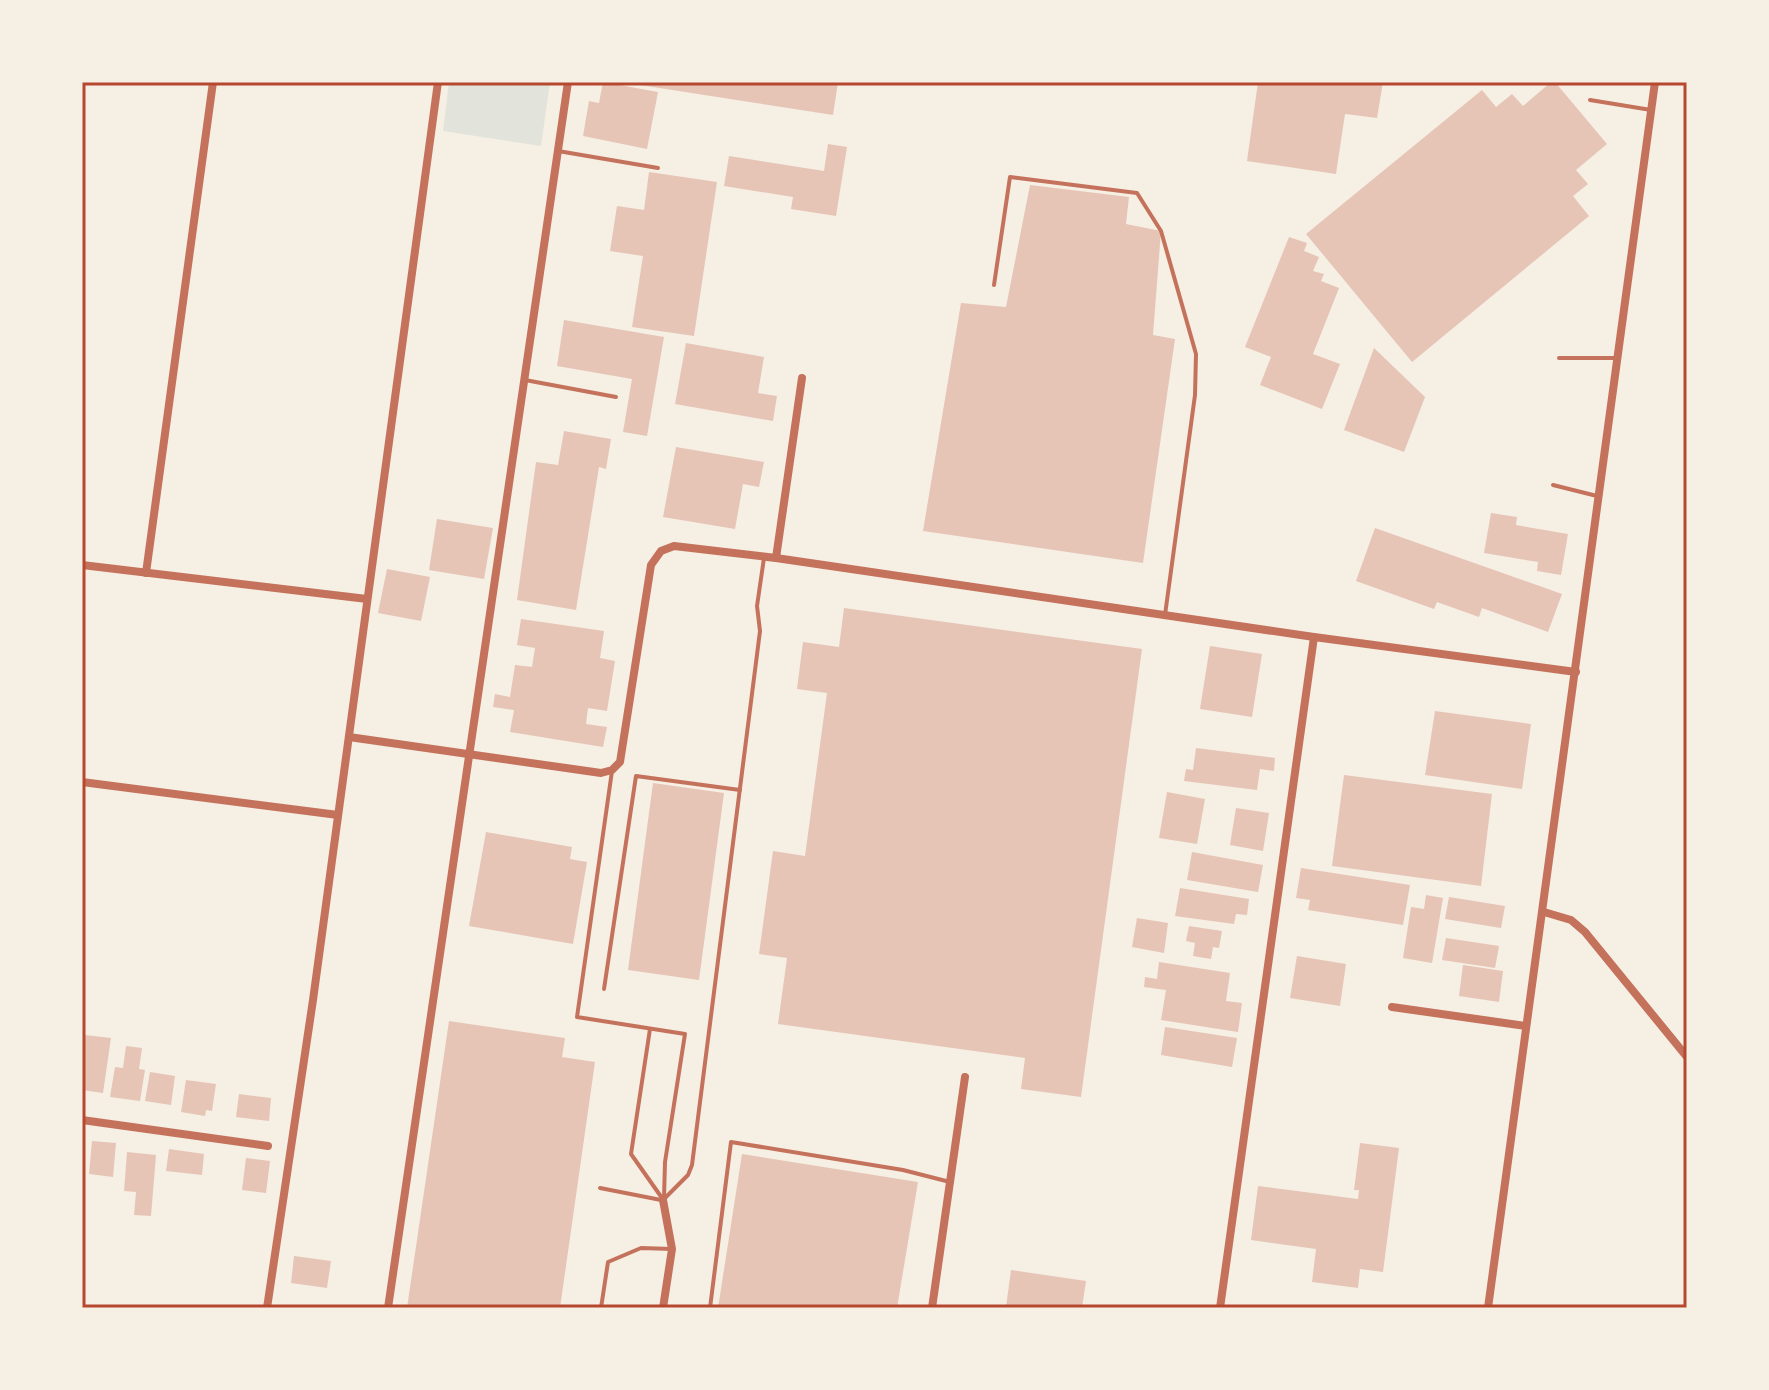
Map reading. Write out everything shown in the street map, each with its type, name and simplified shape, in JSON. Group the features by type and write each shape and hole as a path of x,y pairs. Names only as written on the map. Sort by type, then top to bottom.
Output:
{"street":[{"path":"146,573 213,82"},
{"path":"267,1308 438,82"},
{"path":"388,1308 568,82"},
{"path":"1488,1308 1655,82"},
{"path":"776,558 802,378"},
{"path":"349,737 601,773 612,770 620,762 651,565 661,551 674,546 765,556 1314,637 1576,672"},
{"path":"82,565 367,599"},
{"path":"1220,1308 1314,637"},
{"path":"82,782 338,815"},
{"path":"1544,912 1571,920 1585,932 1687,1057"},
{"path":"1392,1007 1526,1026"},
{"path":"932,1308 965,1077"},
{"path":"82,1120 268,1146"},
{"path":"663,1200 672,1249 663,1308"}],"lane":[{"path":"1590,100 1651,110"},
{"path":"558,151 658,168"},
{"path":"994,285 1010,177 1137,193 1161,231 1196,354 1195,395 1165,615"},
{"path":"1559,358 1618,358"},
{"path":"525,380 616,397"},
{"path":"1553,485 1599,497"},
{"path":"663,1200 688,1175 692,1165 760,631 757,606 765,556"},
{"path":"612,770 577,1017 685,1034 665,1162 663,1200"},
{"path":"604,989 636,776 740,790"},
{"path":"650,1029 631,1154 663,1200"},
{"path":"710,1308 731,1142 903,1170 950,1182"},
{"path":"600,1188 663,1200"},
{"path":"601,1308 608,1262 641,1248 672,1249"}],"shaded area":[{"path":"449,82 550,82 541,146 443,131"}],"building":[{"path":"603,82 658,92 647,149 583,136 589,101 599,103"},
{"path":"640,82 838,82 833,115 640,85"},
{"path":"1258,82 1383,82 1377,118 1345,114 1336,174 1247,161"},
{"path":"1555,82 1607,144 1576,170 1588,184 1573,196 1589,216 1412,362 1306,234 1482,90 1496,107 1512,94 1523,106"},
{"path":"828,144 847,147 836,216 791,209 793,197 724,186 729,156 824,171"},
{"path":"649,172 717,182 694,336 632,327 643,256 610,251 617,206 644,210"},
{"path":"1030,185 1129,197 1126,224 1161,231 1153,335 1175,339 1143,563 923,531 961,303 1006,307"},
{"path":"1289,237 1307,243 1304,251 1319,257 1313,271 1324,274 1321,281 1339,288 1313,354 1340,364 1322,409 1260,385 1271,357 1245,347"},
{"path":"564,320 664,337 647,436 623,432 632,379 557,366"},
{"path":"686,343 764,357 758,393 777,396 773,421 675,404"},
{"path":"1374,348 1425,397 1404,452 1344,430"},
{"path":"564,431 611,439 606,469 599,467 576,610 517,600 536,462 558,465"},
{"path":"676,447 764,462 759,487 743,484 735,529 663,517"},
{"path":"1491,513 1517,517 1516,525 1568,534 1561,575 1537,571 1538,562 1484,553"},
{"path":"437,519 493,528 484,579 429,570"},
{"path":"1375,528 1562,594 1548,632 1482,608 1479,617 1437,602 1434,609 1356,581"},
{"path":"387,569 430,577 421,621 378,613"},
{"path":"844,608 1142,649 1081,1097 1021,1089 1025,1058 778,1024 787,958 759,954 773,851 805,856 827,693 797,689 803,642 839,647"},
{"path":"521,619 604,631 600,658 615,661 607,711 588,708 586,724 607,727 603,747 510,732 514,710 493,707 495,694 510,697 515,665 532,667 535,648 517,645"},
{"path":"1210,646 1262,654 1252,717 1200,709"},
{"path":"1435,711 1531,724 1522,789 1425,775"},
{"path":"1196,748 1275,758 1274,771 1260,769 1257,790 1184,781 1186,769 1193,770"},
{"path":"1344,775 1492,794 1481,886 1332,866"},
{"path":"653,783 724,793 699,980 628,970"},
{"path":"1167,792 1205,799 1197,844 1159,838"},
{"path":"1236,808 1269,813 1263,851 1230,845"},
{"path":"486,832 572,847 570,859 587,862 573,944 469,926"},
{"path":"1192,852 1263,865 1258,892 1187,880"},
{"path":"1301,868 1410,885 1403,925 1308,910 1310,900 1296,898"},
{"path":"1180,888 1249,899 1247,915 1236,914 1234,924 1175,916"},
{"path":"1426,895 1443,898 1432,963 1403,958 1411,907 1424,909"},
{"path":"1449,897 1505,906 1501,928 1445,919"},
{"path":"1137,918 1168,923 1164,953 1132,947"},
{"path":"1189,926 1222,931 1219,948 1213,947 1211,959 1193,956 1195,943 1186,941"},
{"path":"1446,938 1499,946 1495,968 1442,960"},
{"path":"1297,956 1346,964 1340,1006 1290,998"},
{"path":"1159,962 1230,973 1226,1001 1242,1003 1238,1032 1161,1020 1166,990 1144,987 1145,977 1157,979"},
{"path":"1463,965 1503,971 1499,1002 1459,996"},
{"path":"449,1021 565,1038 562,1057 595,1062 560,1308 407,1308"},
{"path":"1165,1027 1237,1038 1232,1067 1161,1055"},
{"path":"85,1035 111,1038 103,1093 82,1090"},
{"path":"126,1046 142,1048 139,1069 145,1070 140,1101 110,1097 115,1067 123,1068"},
{"path":"150,1072 175,1076 171,1105 145,1101"},
{"path":"186,1080 216,1084 212,1111 206,1110 205,1116 181,1112"},
{"path":"239,1094 271,1098 269,1121 236,1117"},
{"path":"92,1141 116,1143 113,1177 89,1174"},
{"path":"1360,1143 1399,1148 1383,1272 1360,1269 1358,1288 1312,1282 1316,1249 1251,1240 1258,1186 1358,1199 1359,1190 1354,1190"},
{"path":"169,1149 204,1154 202,1175 166,1171"},
{"path":"127,1152 156,1155 151,1216 134,1215 136,1192 124,1191"},
{"path":"742,1154 918,1182 897,1308 718,1308"},
{"path":"246,1158 270,1161 266,1193 242,1190"},
{"path":"294,1256 331,1261 327,1288 291,1283"},
{"path":"1011,1270 1086,1281 1082,1308 1006,1307"}]}
